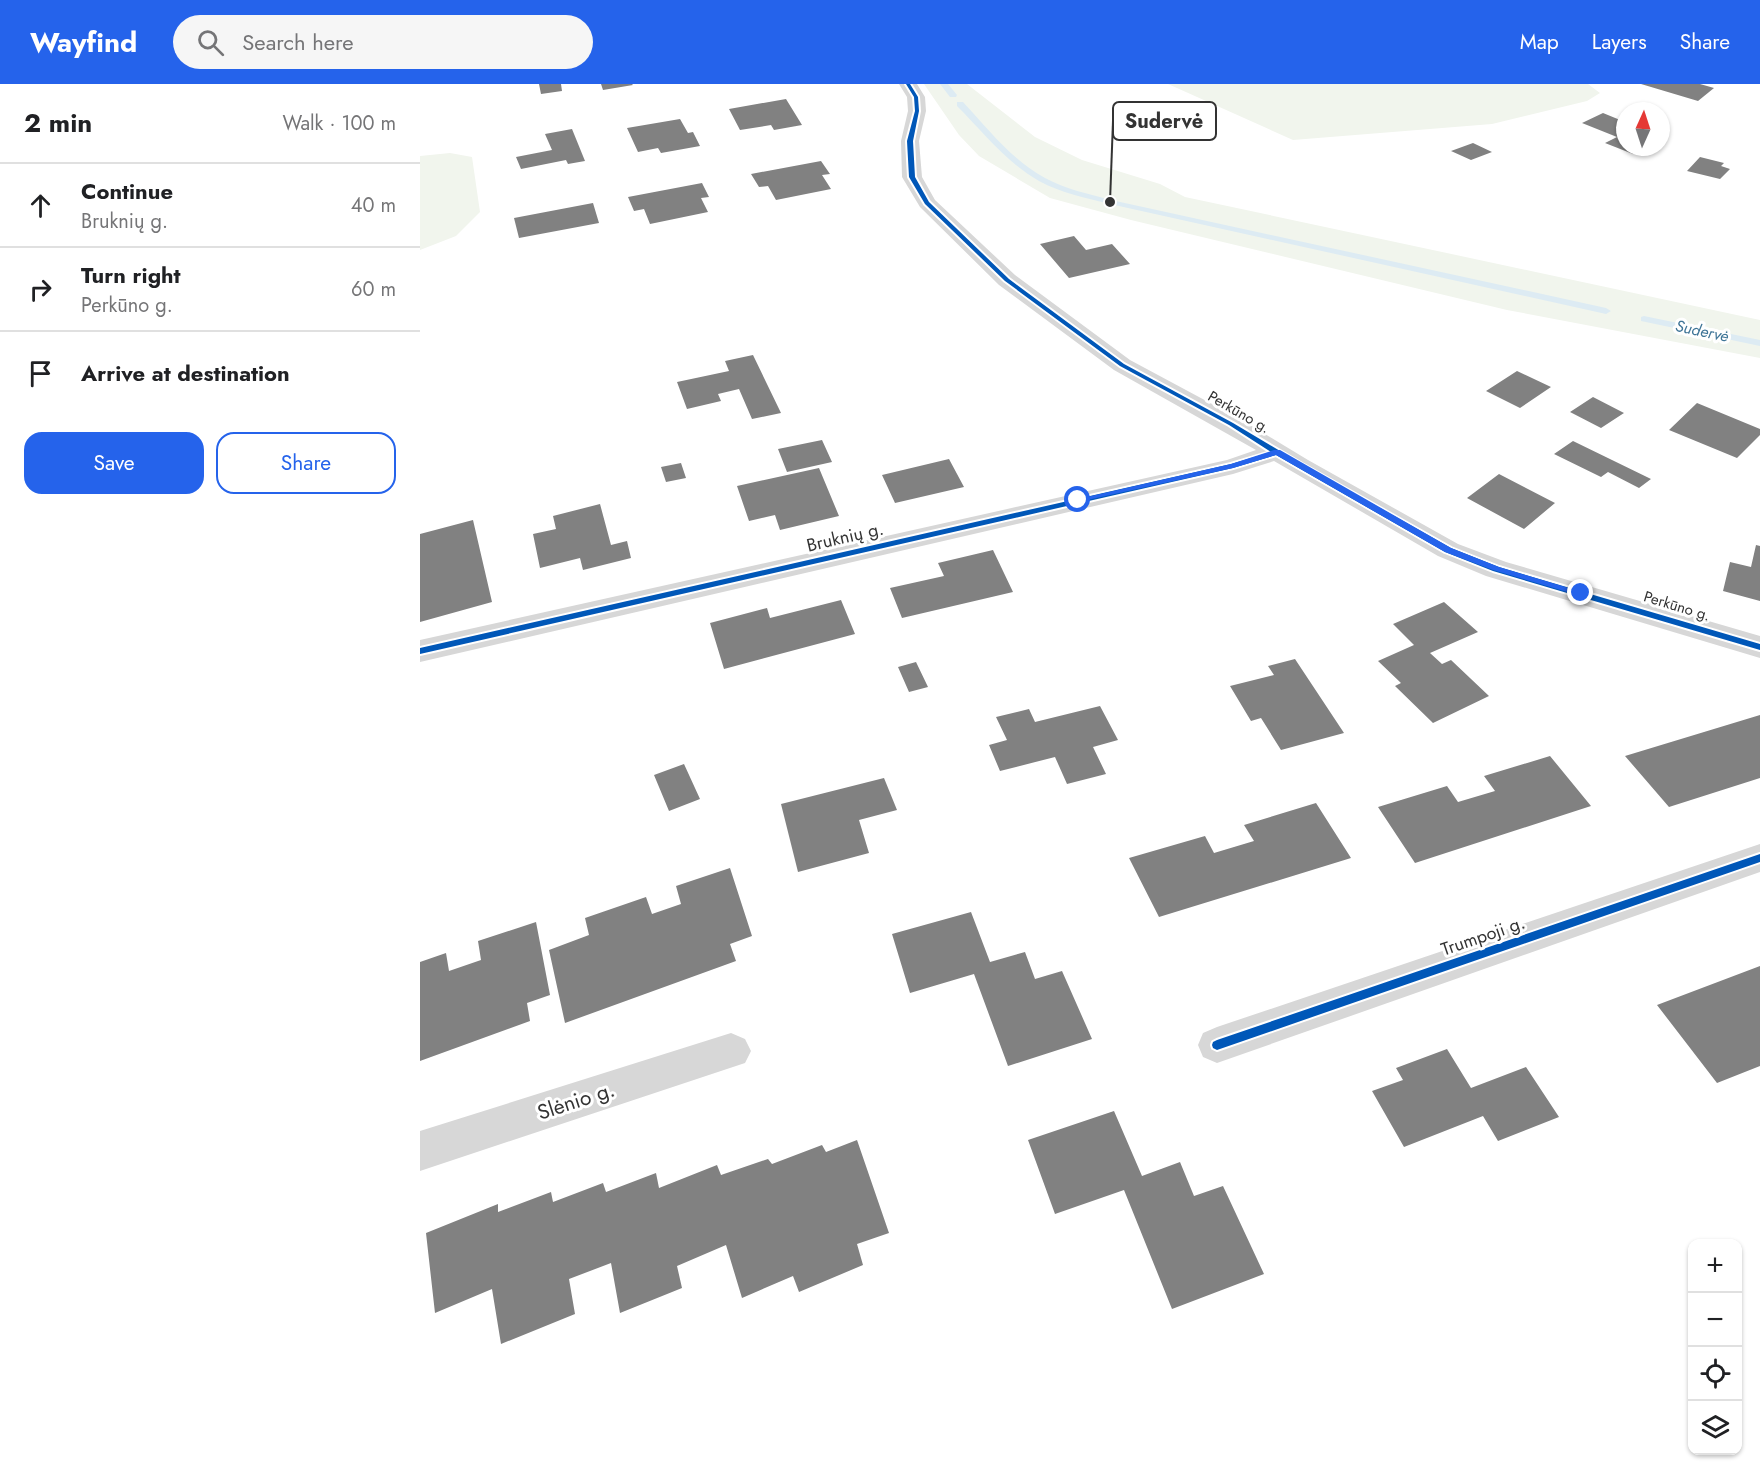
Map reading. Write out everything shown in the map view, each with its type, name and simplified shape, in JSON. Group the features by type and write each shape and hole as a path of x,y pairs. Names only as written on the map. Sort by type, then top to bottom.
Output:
{"street":[{"name":"Perkūno g.","path":"908,84 916,97 917,111 910,141 912,177 927,203 1007,280 1122,365 1230,424 1448,550 1496,568 1760,647"},
{"name":"Bruknių g.","path":"420,651 1233,466 1277,452"},
{"name":"Trumpoji g.","path":"1217,1045 1760,858"},
{"name":"Slėnio g.","path":"420,1151 731,1051"}],"shaded area":[{"path":"924,84 967,84 1035,137 1082,160 1160,184 1185,197 1760,320 1760,358 1507,310 1131,220 1050,198 979,156 959,135"},
{"path":"1168,84 1588,84 1600,93 1587,101 1492,124 1293,140"},
{"path":"450,153 472,157 480,212 456,236 420,250 420,156"}],"building":[{"path":"539,84 561,84 562,91 541,94"},
{"path":"601,84 632,84 633,85 603,90"},
{"path":"1641,84 1700,84 1714,88 1698,101"},
{"path":"786,99 802,125 774,130 771,125 740,130 729,109"},
{"path":"1603,113 1616,118 1616,137 1582,123"},
{"path":"680,119 688,133 693,132 700,146 661,153 658,148 638,152 627,128"},
{"path":"572,129 585,161 568,164 566,160 521,169 516,157 552,150 545,134"},
{"path":"1616,138 1616,147 1605,143"},
{"path":"1473,143 1492,152 1471,160 1451,151"},
{"path":"1700,157 1724,163 1721,166 1730,169 1720,179 1687,171"},
{"path":"821,161 830,174 822,175 831,189 776,200 768,186 759,187 751,174"},
{"path":"702,183 709,197 701,198 708,212 650,224 644,209 634,211 628,197"},
{"path":"593,203 599,223 519,238 514,218"},
{"path":"1074,236 1086,250 1112,244 1130,264 1069,278 1040,244"},
{"path":"753,355 781,413 752,419 739,389 718,394 721,401 687,409 677,382 729,371 725,361"},
{"path":"1517,371 1551,387 1520,408 1486,391"},
{"path":"1593,397 1624,413 1601,428 1570,412"},
{"path":"1697,403 1760,429 1760,435 1737,458 1669,430"},
{"path":"822,440 832,462 787,472 778,449"},
{"path":"1573,441 1651,479 1639,488 1608,472 1601,477 1554,454"},
{"path":"949,459 964,487 895,503 882,475"},
{"path":"681,463 686,478 666,482 661,467"},
{"path":"819,468 839,516 780,530 775,515 749,521 737,486"},
{"path":"1499,474 1555,503 1524,529 1467,498"},
{"path":"600,504 611,545 627,541 631,558 583,570 580,558 540,568 533,534 556,529 553,516"},
{"path":"473,520 492,602 420,622 420,534"},
{"path":"1756,545 1760,546 1760,601 1723,591 1730,562 1751,567"},
{"path":"993,550 1013,592 902,618 890,588 944,576 938,563"},
{"path":"841,600 855,634 724,669 710,623 767,608 770,618"},
{"path":"1444,602 1478,632 1430,653 1442,664 1451,660 1489,696 1433,723 1395,686 1401,683 1378,661 1414,645 1393,624"},
{"path":"1295,659 1344,733 1281,750 1261,718 1251,721 1230,686 1274,675 1268,666"},
{"path":"916,662 928,687 909,692 898,667"},
{"path":"1100,706 1118,740 1093,747 1106,774 1067,784 1055,757 1000,771 989,745 1007,740 996,717 1029,709 1035,722"},
{"path":"1760,715 1760,778 1669,807 1625,756"},
{"path":"1550,756 1591,806 1415,863 1378,807 1447,786 1458,802 1495,791 1484,776"},
{"path":"684,764 700,799 669,811 654,775"},
{"path":"884,778 897,810 859,820 869,853 798,872 781,804"},
{"path":"1316,803 1351,858 1159,917 1129,858 1205,836 1214,853 1254,841 1244,825"},
{"path":"730,868 752,936 730,944 736,961 565,1023 549,950 589,935 585,918 646,897 652,914 681,904 676,886"},
{"path":"971,912 990,962 1025,952 1035,979 1062,971 1092,1039 1008,1066 974,974 910,993 892,934"},
{"path":"536,922 550,995 527,1003 530,1021 420,1061 420,962 446,953 449,971 481,960 478,941"},
{"path":"1760,966 1760,1066 1717,1083 1657,1005"},
{"path":"1447,1049 1471,1088 1526,1067 1559,1117 1498,1141 1483,1116 1404,1147 1372,1091 1403,1080 1396,1068"},
{"path":"1114,1111 1142,1176 1180,1162 1194,1196 1223,1186 1264,1274 1172,1309 1124,1190 1055,1214 1028,1140"},
{"path":"857,1140 889,1233 857,1244 863,1265 799,1292 793,1276 742,1298 726,1245 677,1266 682,1288 620,1313 611,1263 569,1279 575,1314 501,1344 492,1289 435,1313 426,1233 498,1204 498,1212 551,1192 553,1202 603,1183 606,1192 656,1173 659,1188 717,1165 721,1175 768,1159 772,1164 822,1145 826,1152"}],"waterway":[{"name":"Sudervė","path":"944,84 953,95"},
{"name":"Sudervė","path":"960,104 1020,164 1031,173 1059,187 1110,202 1606,311"},
{"name":"Sudervė","path":"1644,319 1760,343"}],"cycle path":[{"path":"908,84 916,97 917,111 910,141 912,177 927,203 1007,280 1122,365 1231,424 1299,466 1448,550 1496,569 1760,647"},
{"path":"420,651 1233,466 1277,452"},
{"path":"1217,1045 1760,858"}],"place":[{"name":"Sudervė","path":"1110,202"}],"route":[{"path":"1078,500 1233,466 1277,452 1448,550 1496,568 1581,593"}]}
